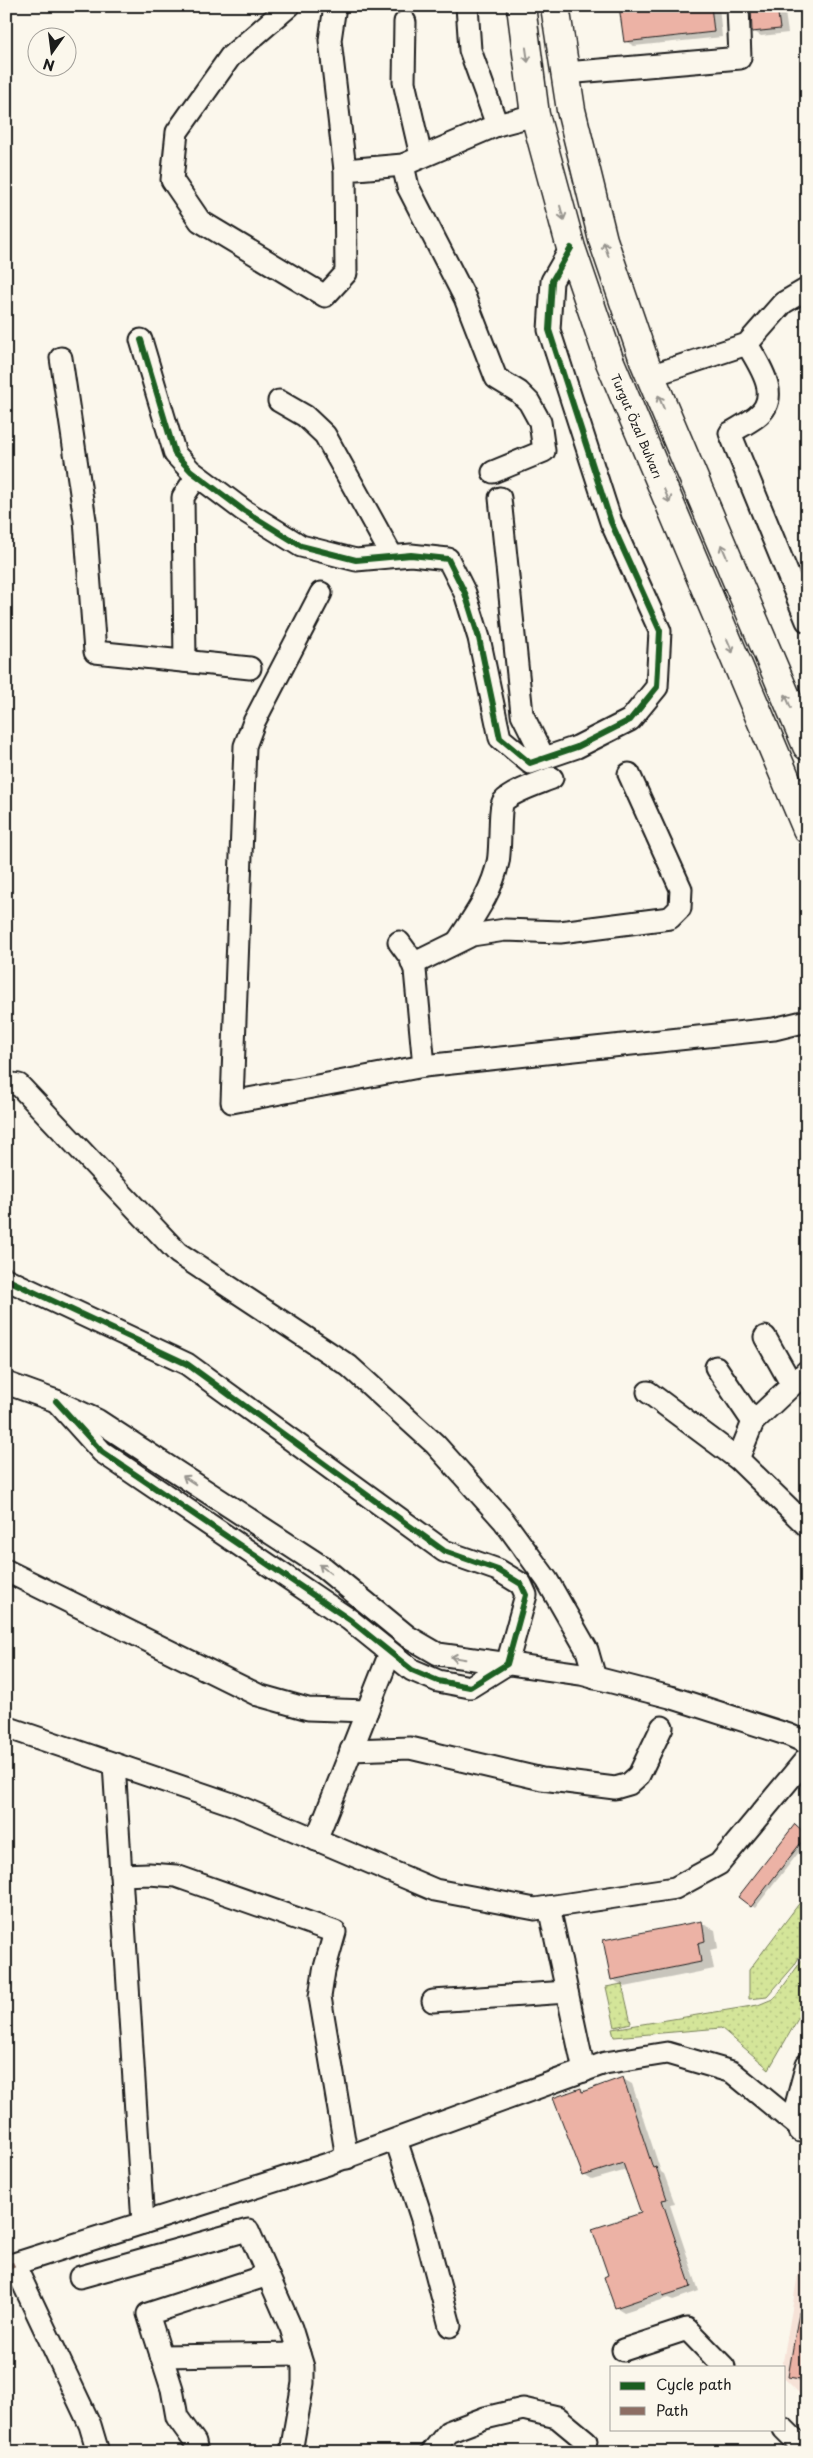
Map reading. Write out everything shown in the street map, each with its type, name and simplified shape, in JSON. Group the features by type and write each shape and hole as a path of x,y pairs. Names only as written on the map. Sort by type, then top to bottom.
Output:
{"highway":[{"name":"Turgut Özal Bulvarı","path":"521,6 535,115 571,248 610,362 807,829"},
{"path":"555,6 571,110 603,240 650,376 807,746"}],"street":[{"path":"289,6 230,57 178,132 172,180 200,221 325,296 346,273 344,170 330,40 334,6"},
{"path":"467,6 470,50 496,125"},
{"path":"566,74 740,58 738,6"},
{"path":"405,22 404,82 412,161 408,187 465,298 496,378 519,392 535,412 543,436 544,450 493,472"},
{"path":"344,170 412,161 496,125 535,115"},
{"path":"142,340 175,454 197,476 243,510 301,546 356,560 411,555 448,559 465,593 479,638 500,738 530,763 577,748 630,720 657,687 660,631 611,522 549,330 552,281 571,248"},
{"path":"650,376 748,344 782,303 807,288"},
{"path":"748,344 767,382 768,397 758,416 730,433 807,621"},
{"path":"61,358 85,520 96,652 250,668"},
{"path":"279,401 305,416 325,435 392,556"},
{"path":"185,662 183,497 197,476"},
{"path":"500,498 522,714 544,758"},
{"path":"321,593 254,722 245,746 232,1102 424,1066 774,1030 807,1021"},
{"path":"413,964 442,952 458,941 472,935 505,930 560,932 670,918 680,908 681,889 630,774"},
{"path":"458,941 483,902 494,876 501,845 500,811 502,803 510,797 552,778"},
{"path":"398,942 413,964 424,1066"},
{"path":"6,1083 19,1085 25,1090 178,1253 349,1366 435,1444 504,1520 547,1580 587,1650 595,1678"},
{"path":"6,1279 187,1364 444,1551 498,1570 521,1584 526,1595 507,1664 470,1687 438,1681 412,1670 350,1620 102,1452 56,1401"},
{"path":"738,1459 753,1422 799,1378 765,1337"},
{"path":"716,1366 753,1422"},
{"path":"6,1383 56,1401 97,1420 324,1568 406,1636 438,1654 581,1674 670,1697 789,1735 807,1743"},
{"path":"648,1392 738,1459 807,1526"},
{"path":"7,1571 258,1695 308,1709 366,1711"},
{"path":"316,1840 390,1652"},
{"path":"6,1727 235,1805 436,1890 535,1909 675,1888 718,1864 807,1758"},
{"path":"351,1750 410,1748 542,1780 615,1788 629,1784 640,1775 662,1727"},
{"path":"114,1764 143,2223"},
{"path":"121,1875 149,1874 176,1876 335,1932 324,1971 320,1997 347,2158"},
{"path":"549,1907 584,2071"},
{"path":"433,2001 567,1992"},
{"path":"98,2452 90,2425 14,2264 347,2158 605,2063 667,2052 732,2072 803,2133"},
{"path":"803,2133 795,2109 807,2064"},
{"path":"396,2140 422,2219 450,2326"},
{"path":"80,2277 248,2230 291,2328 303,2367 303,2383 291,2452"},
{"path":"197,2452 195,2442 177,2417 172,2389 148,2314 268,2275"},
{"path":"623,2350 687,2329 723,2366"},
{"path":"161,2356 298,2354"},
{"path":"432,2452 448,2432 485,2418 523,2409 557,2417 586,2440"},
{"path":"785,2430 807,2452"}],"shaded area":[{"path":"807,2222 807,2401 786,2380 786,2366 782,2366"}],"green space":[{"path":"807,1893 807,1944 794,1966 767,1997 749,1999 749,1970"},
{"path":"807,1953 807,2003 769,2069 721,2028 614,2037 612,2029 758,2005 775,1998"},
{"path":"622,1984 631,2023 615,2027 606,1987"}],"building":[{"path":"619,6 711,6 714,32 624,42"},
{"path":"751,6 777,6 780,29 752,32"},
{"path":"795,1824 807,1835 751,1907 738,1897"},
{"path":"702,1921 705,1941 698,1943 701,1962 611,1980 603,1940"},
{"path":"623,2077 653,2168 656,2167 667,2199 662,2200 691,2287 663,2296 662,2292 615,2308 604,2277 608,2275 592,2229 641,2213 623,2163 583,2176 553,2098 581,2088 582,2092"},
{"path":"799,2312 807,2312 807,2380 788,2377"}],"marked path":[{"path":"6,2268 14,2264"}],"cycle path":[{"path":"141,340 175,454 191,471 243,510 301,546 356,560 411,555 448,559 465,593 479,638 500,738 530,763 577,747 630,720 657,687 660,631 611,522 549,330 552,281 571,248"},
{"path":"6,1279 187,1364 444,1551 498,1570 521,1584 526,1595 507,1664 470,1687 438,1681 412,1670 350,1620 102,1452 56,1401"}]}
